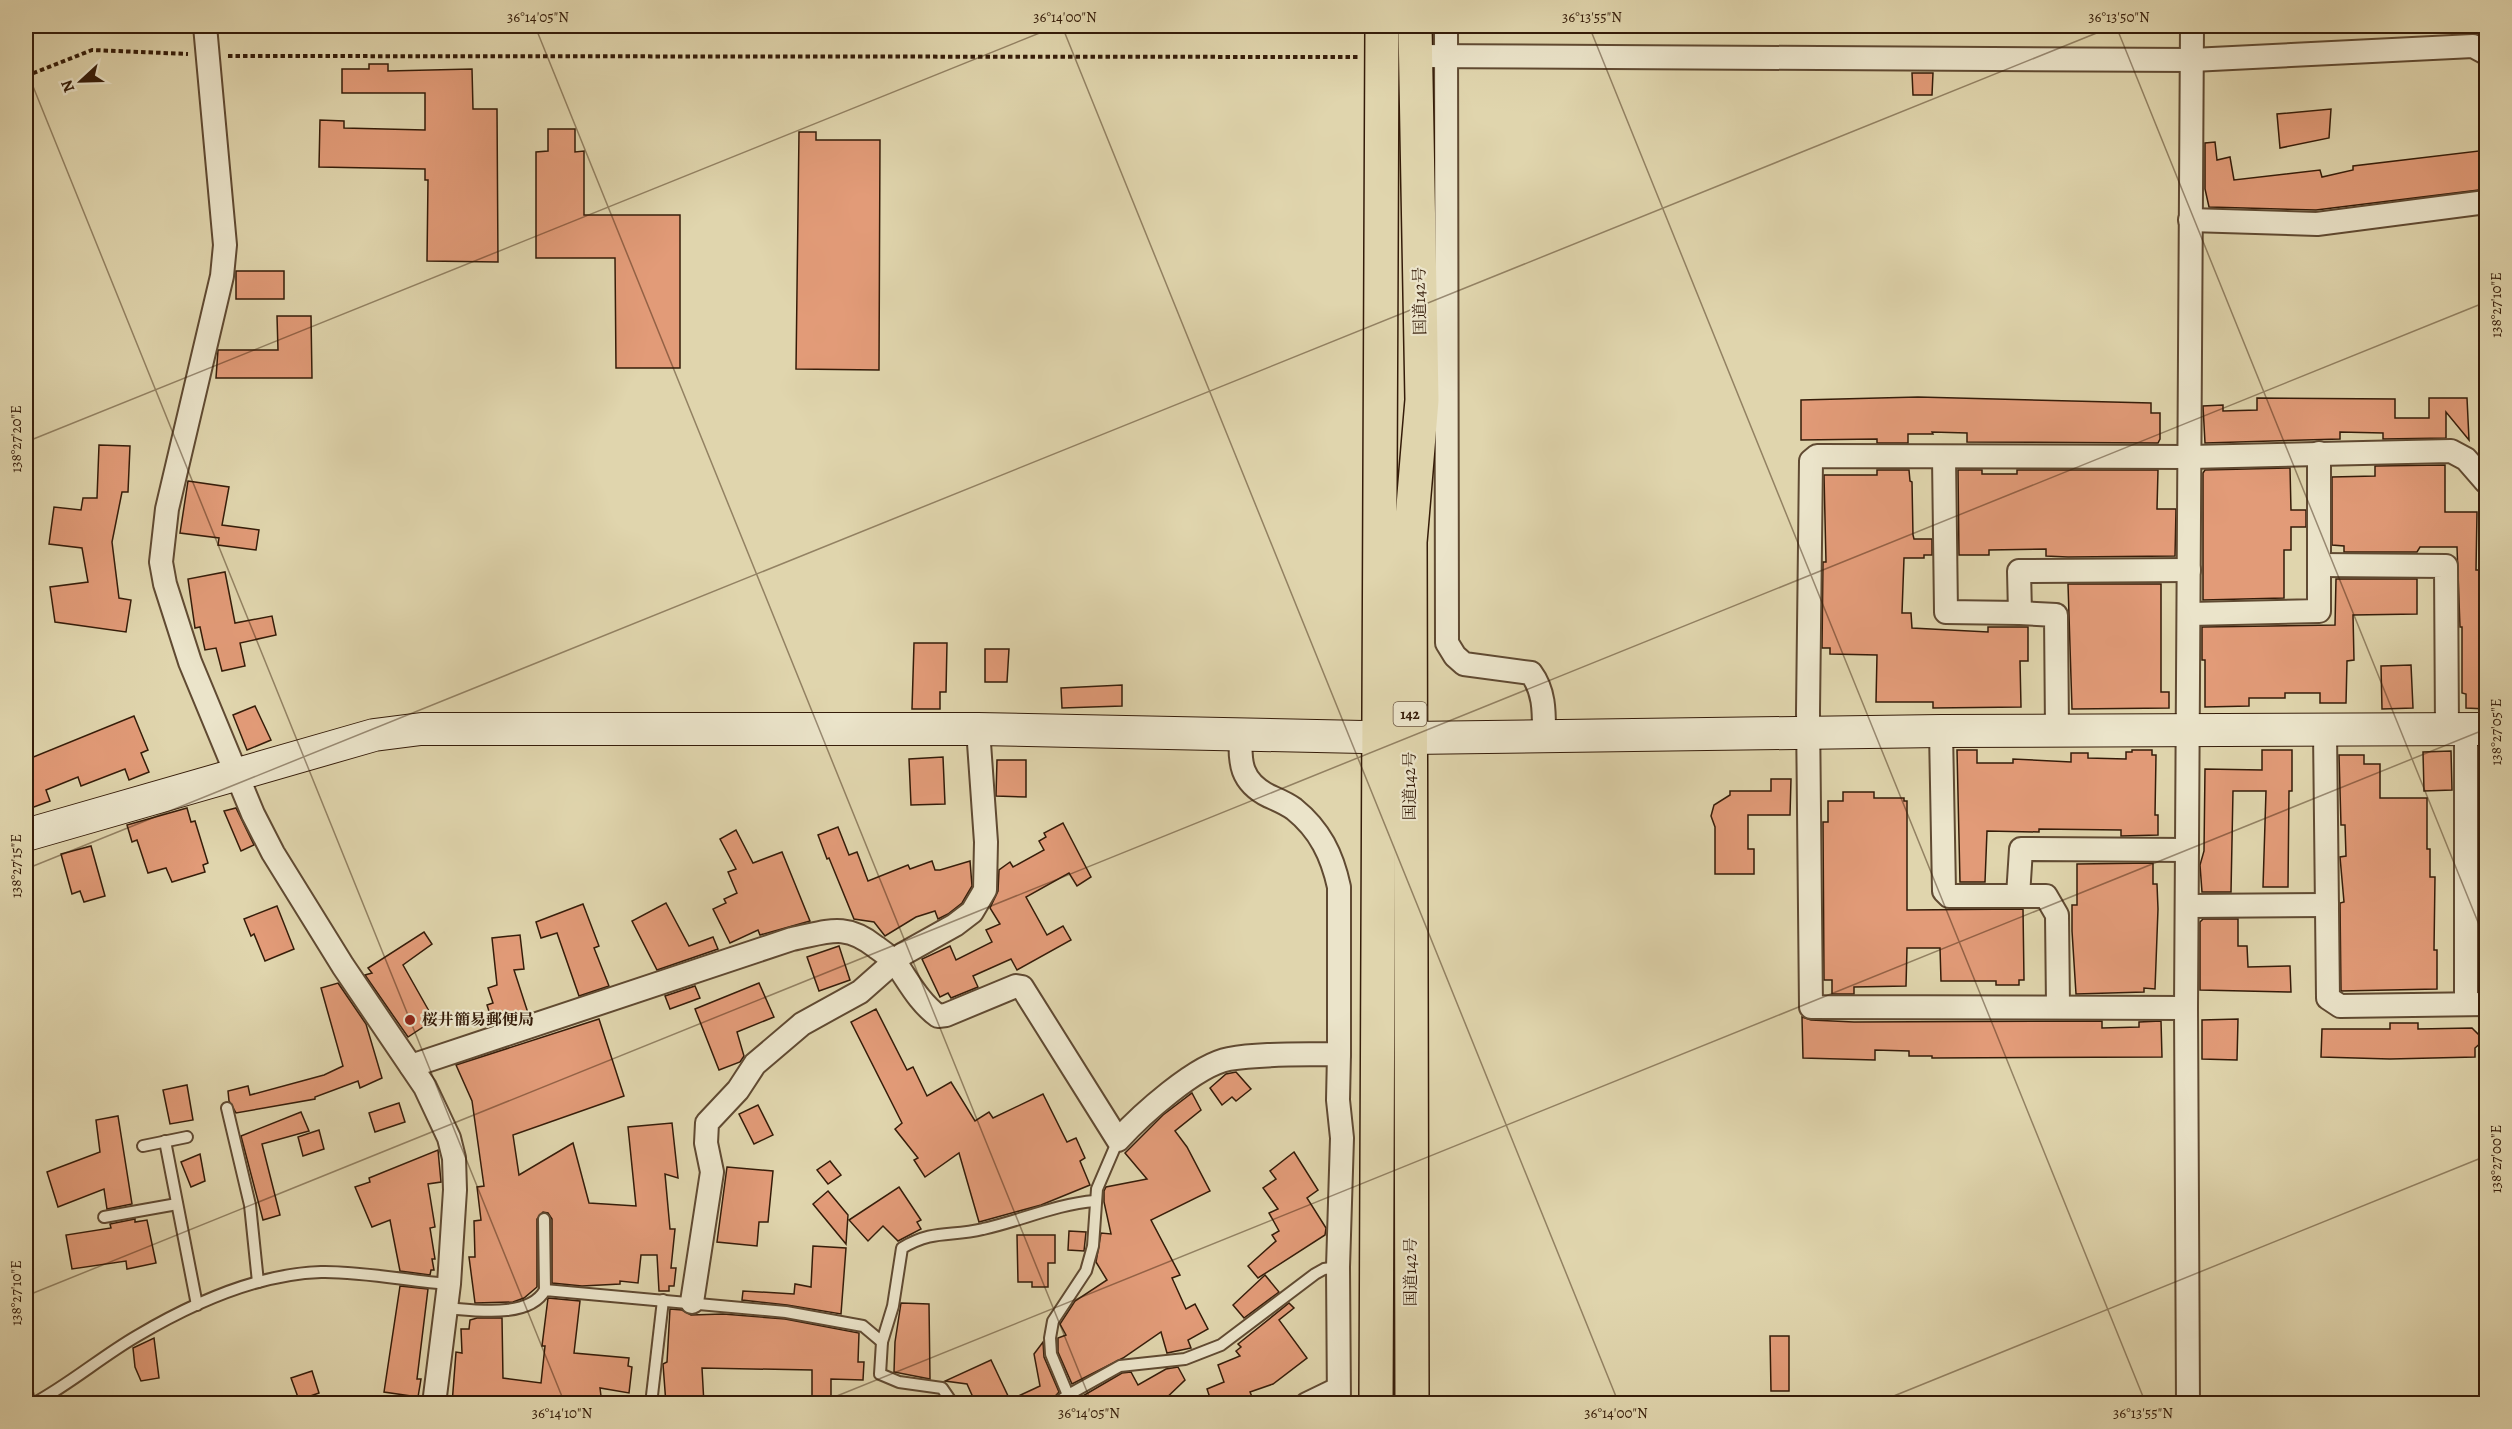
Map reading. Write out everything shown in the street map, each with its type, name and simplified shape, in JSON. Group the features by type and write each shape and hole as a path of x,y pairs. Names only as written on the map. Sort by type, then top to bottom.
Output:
{"highway":[{"name":"国道142号","path":"1382,41 1394,738 1412,1404"},
{"name":"国道142号","path":"1377,1404 1394,738 1422,400 1426,46"}],"street":[{"path":"205,26 225,245 222,276 167,509 161,562 165,584 190,662 237,775 273,853 343,966 411,1066 440,1115 454,1158 455,1190 449,1284 434,1404"},
{"path":"1446,26 1426,46 1447,643 1455,656 1464,663 1531,673 1539,684 1543,700 1544,736"},
{"path":"2188,1403 2186,1008 2192,26"},
{"path":"1426,46 2192,60 2473,46 2487,53"},
{"path":"2190,220 2317,224 2487,202"},
{"path":"2186,1008 1811,1007 1809,733 1811,461 1817,456 2190,457 2451,450 2466,459 2487,482"},
{"path":"2190,614 2319,610 2319,453"},
{"path":"1944,457 1946,612 2056,615 2057,730"},
{"path":"2320,565 2446,566 2467,730 2476,1004 2340,1006 2328,998 2325,731"},
{"path":"2020,613 2019,571 2190,570"},
{"path":"26,835 374,735 421,729 978,729 1394,738 2057,730 2188,732 2467,730"},
{"path":"692,1302 712,1172 706,1143 706,1123 738,1090 755,1064 772,1048 802,1024 860,992 903,954 955,925 972,912 985,890 986,842 978,729"},
{"path":"1941,731 1944,891 1949,896 2046,896 2057,915 2058,1006"},
{"path":"1240,734 1241,766 1248,780 1268,795 1293,808 1319,834 1336,871 1339,887 1338,1100 1342,1138 1338,1267 1339,1396 1307,1404"},
{"path":"2018,896 2020,849 2187,850"},
{"path":"2188,906 2327,905"},
{"path":"411,1066 792,939 835,931 853,931 895,962 928,1009 938,1016 946,1015 1016,986 1022,987 1118,1140 1192,1076 1211,1065 1229,1059 1339,1053"}],"lane":[{"path":"227,1108 250,1205 258,1282"},
{"path":"143,1146 187,1137"},
{"path":"1068,1395 1051,1354 1050,1338 1053,1320 1086,1271 1093,1246 1095,1201 1118,1140"},
{"path":"165,1142 197,1305"},
{"path":"954,1404 942,1388 899,1382 880,1374 882,1342 893,1306 902,1248 940,1233 980,1230 1072,1202 1095,1201"},
{"path":"104,1217 177,1204"},
{"path":"446,1308 515,1309 534,1303 545,1290 544,1219"},
{"path":"1055,1404 1120,1366 1185,1359 1221,1345 1315,1274 1338,1267"},
{"path":"33,1404 67,1385 135,1337 197,1305 258,1282 321,1272 449,1284"},
{"path":"545,1290 786,1312 863,1326 882,1342"},
{"path":"651,1404 663,1300"}],"path":[{"path":"26,76 92,50 174,52 209,56 1382,41"},
{"path":"2188,1403 2487,1402"}],"building":[{"path":"369,64 388,64 388,71 472,69 473,109 497,109 498,262 427,261 428,180 425,180 425,169 319,167 320,120 344,121 344,128 425,130 425,93 342,93 342,69 369,69"},
{"path":"1912,73 1933,73 1932,95 1913,95"},
{"path":"2331,109 2329,138 2280,148 2277,114"},
{"path":"548,129 575,129 575,152 584,151 584,215 680,215 680,368 616,368 615,258 536,258 536,152 548,151"},
{"path":"799,132 816,132 816,140 880,140 879,370 796,369"},
{"path":"2215,142 2217,160 2230,157 2234,180 2320,170 2322,177 2353,170 2353,166 2487,150 2487,189 2316,210 2209,207 2205,189 2205,143"},
{"path":"236,271 284,271 284,299 236,299"},
{"path":"277,316 311,316 312,378 216,378 218,350 278,350"},
{"path":"1918,397 2151,403 2151,413 2160,413 2160,439 2158,443 1967,442 1967,433 1932,432 1933,434 1908,434 1908,443 1877,443 1877,439 1801,440 1801,400"},
{"path":"2257,398 2395,399 2395,418 2429,418 2429,398 2467,398 2469,440 2446,412 2446,438 2383,439 2383,433 2340,432 2340,439 2205,443 2203,406 2223,405 2223,411 2257,410"},
{"path":"99,445 130,446 128,492 122,492 112,542 119,598 131,600 126,632 55,622 50,587 88,582 82,548 49,544 54,507 81,510 83,498 97,498"},
{"path":"2445,465 2445,512 2477,512 2476,570 2487,570 2487,709 2466,708 2466,694 2462,693 2462,627 2460,627 2457,547 2420,547 2417,552 2344,552 2344,546 2332,545 2332,477 2375,476 2375,466"},
{"path":"2290,468 2291,510 2306,510 2306,527 2291,527 2291,550 2284,550 2284,598 2203,600 2203,473 2205,470"},
{"path":"1877,470 1909,470 1912,482 1914,539 1932,539 1932,555 1924,555 1924,558 1904,558 1902,613 1911,613 1912,628 1988,632 1988,627 2028,627 2028,661 2020,661 2021,707 1933,708 1933,702 1876,702 1877,655 1830,654 1830,648 1822,648 1823,562 1826,562 1824,475 1877,475"},
{"path":"1958,470 1982,470 1982,474 2017,474 2017,470 2158,470 2157,509 2176,509 2175,556 2046,556 2046,549 1989,550 1989,555 1959,555"},
{"path":"188,481 229,487 222,525 259,530 256,550 218,545 219,538 180,533"},
{"path":"225,572 235,623 272,616 276,635 240,643 245,666 222,671 216,648 205,650 200,627 195,628 188,579"},
{"path":"2336,579 2417,579 2417,614 2353,615 2354,660 2347,661 2346,703 2320,703 2320,693 2285,693 2285,698 2249,698 2249,706 2205,707 2202,627 2335,625"},
{"path":"2068,584 2161,584 2161,692 2169,692 2169,708 2072,709"},
{"path":"914,643 947,643 946,692 940,692 940,709 912,709"},
{"path":"985,649 1009,649 1007,682 985,682"},
{"path":"2411,665 2413,708 2382,709 2381,666"},
{"path":"1122,685 1122,706 1062,708 1061,688"},
{"path":"255,706 271,740 247,750 233,715"},
{"path":"134,716 148,750 141,753 149,772 129,780 125,769 81,786 78,777 46,790 50,801 26,810 26,760"},
{"path":"1957,750 1977,750 1977,763 2013,763 2013,759 2071,762 2071,753 2088,753 2088,758 2126,759 2126,752 2152,750 2152,755 2156,755 2155,815 2158,815 2158,835 2121,836 2121,830 1987,831 1985,882 1960,882"},
{"path":"2262,750 2292,750 2292,791 2289,791 2288,887 2263,887 2266,791 2233,791 2231,892 2202,892 2200,865 2204,851 2205,769 2262,770"},
{"path":"2451,751 2452,790 2424,791 2423,752"},
{"path":"2339,755 2364,755 2364,764 2380,764 2380,798 2427,798 2427,849 2430,849 2430,877 2435,877 2434,950 2437,950 2437,989 2341,991 2340,903 2344,902 2340,857 2346,856 2345,825 2341,825"},
{"path":"943,757 945,804 911,805 909,759"},
{"path":"997,760 1026,760 1026,797 996,796"},
{"path":"1771,779 1791,779 1790,815 1748,815 1748,849 1754,849 1754,874 1715,874 1715,827 1711,816 1714,805 1730,795 1730,791 1771,791"},
{"path":"1843,792 1874,792 1874,798 1904,798 1904,801 1907,801 1907,910 2023,909 2024,980 2019,980 2019,985 1996,985 1996,981 1941,981 1940,948 1907,948 1906,986 1854,987 1854,994 1832,994 1832,980 1824,980 1823,822 1828,822 1828,801 1843,801"},
{"path":"187,808 191,822 195,821 208,863 203,865 205,872 172,882 166,868 148,873 137,840 132,842 127,825"},
{"path":"236,808 254,845 241,851 224,811"},
{"path":"1063,823 1091,877 1077,886 1069,873 1026,897 1047,935 1063,926 1071,940 1017,970 1011,959 973,976 978,987 951,998 948,993 940,997 922,959 950,946 956,960 992,942 986,930 1000,924 990,908 998,891 999,870 1010,862 1013,867 1044,850 1039,841 1046,837 1044,833"},
{"path":"838,827 849,855 857,852 868,881 908,865 910,869 932,861 935,870 940,870 970,861 972,886 962,903 948,914 938,919 935,911 916,917 885,936 874,922 854,919 829,858 827,859 818,835"},
{"path":"736,830 753,863 782,852 810,921 760,935 758,930 730,943 713,909 726,903 724,899 737,893 728,872 736,869 720,839"},
{"path":"91,846 105,896 84,902 80,891 72,894 61,854"},
{"path":"2153,863 2153,884 2157,884 2158,909 2155,989 2144,988 2144,992 2076,994 2072,905 2077,905 2077,864"},
{"path":"666,903 689,946 713,937 718,949 657,970 632,921"},
{"path":"583,904 599,946 594,948 609,986 579,996 557,933 541,938 536,922"},
{"path":"277,906 294,949 265,961 254,934 251,936 244,919"},
{"path":"2203,919 2238,919 2238,946 2247,946 2248,967 2290,966 2291,992 2200,990 2200,922"},
{"path":"424,932 432,944 403,965 429,1011 426,1025 408,1037 365,975 372,973 368,968"},
{"path":"520,935 524,969 514,970 528,1013 493,1024 487,1005 493,1003 488,988 497,985 492,938"},
{"path":"839,946 850,980 819,991 807,957"},
{"path":"338,983 366,1024 382,1078 360,1088 358,1081 315,1097 315,1099 236,1113 229,1101 228,1091 248,1086 250,1095 324,1075 343,1066 321,988"},
{"path":"759,983 774,1017 737,1032 744,1056 740,1062 719,1070 695,1009"},
{"path":"695,986 700,998 670,1009 665,996"},
{"path":"876,1009 907,1070 913,1067 927,1096 951,1082 975,1121 989,1112 993,1118 1043,1094 1067,1142 1076,1138 1085,1158 1080,1161 1090,1185 1041,1205 979,1222 959,1153 925,1177 914,1160 918,1158 895,1129 902,1123 851,1022"},
{"path":"1802,1017 1811,1020 1854,1022 2102,1021 2102,1028 2139,1027 2139,1022 2161,1021 2162,1057 1932,1058 1932,1056 1909,1056 1909,1051 1875,1050 1875,1060 1803,1058"},
{"path":"599,1019 624,1096 513,1135 519,1175 573,1143 589,1203 636,1206 628,1127 672,1123 678,1178 665,1174 670,1229 675,1229 671,1268 676,1268 674,1286 669,1286 669,1291 659,1291 657,1255 641,1255 638,1283 620,1281 620,1284 582,1286 552,1283 552,1219 548,1213 543,1212 537,1219 537,1287 524,1298 513,1302 475,1303 469,1257 475,1257 474,1221 481,1220 477,1187 484,1186 472,1101 456,1065"},
{"path":"2238,1019 2237,1060 2202,1059 2202,1020"},
{"path":"2390,1023 2418,1023 2418,1029 2472,1028 2484,1040 2475,1048 2475,1057 2390,1059 2321,1057 2322,1029 2390,1029"},
{"path":"1236,1072 1251,1089 1236,1101 1232,1097 1222,1105 1210,1088 1226,1074"},
{"path":"187,1085 193,1120 170,1124 163,1090"},
{"path":"1192,1093 1201,1110 1175,1131 1187,1147 1210,1191 1151,1220 1180,1275 1172,1278 1186,1309 1195,1304 1208,1329 1188,1340 1191,1348 1167,1353 1161,1332 1123,1358 1072,1384 1058,1352 1058,1338 1066,1335 1060,1324 1075,1301 1107,1280 1096,1262 1101,1233 1111,1234 1104,1191 1106,1187 1147,1179 1125,1153 1163,1115"},
{"path":"399,1103 405,1122 375,1132 369,1113"},
{"path":"758,1105 773,1135 754,1144 739,1114"},
{"path":"301,1112 309,1131 262,1144 280,1215 263,1220 241,1136"},
{"path":"118,1116 132,1204 107,1209 104,1189 58,1207 47,1172 100,1152 96,1120"},
{"path":"319,1130 324,1149 303,1156 298,1137"},
{"path":"438,1150 441,1182 428,1184 435,1227 430,1228 435,1259 432,1259 434,1270 431,1270 430,1275 400,1271 390,1220 372,1227 355,1187 370,1182 369,1178"},
{"path":"1294,1152 1318,1190 1307,1198 1326,1228 1325,1235 1258,1278 1248,1266 1276,1241 1272,1235 1279,1231 1269,1213 1278,1209 1263,1188 1276,1179 1270,1171"},
{"path":"200,1154 205,1181 191,1187 181,1162"},
{"path":"830,1161 841,1175 828,1184 817,1170"},
{"path":"727,1167 773,1171 768,1222 759,1222 757,1246 717,1242"},
{"path":"899,1187 921,1220 917,1222 921,1229 898,1241 883,1226 868,1241 849,1220"},
{"path":"828,1191 848,1215 846,1244 813,1204"},
{"path":"135,1219 135,1222 147,1220 156,1263 127,1269 126,1261 72,1269 66,1235 111,1228 110,1224"},
{"path":"1069,1231 1086,1232 1084,1251 1068,1250"},
{"path":"1017,1235 1055,1235 1055,1263 1048,1263 1048,1287 1032,1287 1032,1282 1018,1282"},
{"path":"813,1246 846,1248 841,1314 742,1300 743,1291 794,1294 795,1284 811,1287"},
{"path":"1265,1275 1279,1292 1244,1318 1233,1305"},
{"path":"400,1286 428,1289 417,1379 421,1379 418,1397 384,1392"},
{"path":"548,1298 580,1301 574,1353 629,1358 628,1366 632,1367 629,1393 600,1388 602,1404 452,1404 456,1352 462,1353 461,1329 469,1329 470,1320 477,1318 502,1318 503,1378 541,1383 545,1346 542,1346"},
{"path":"901,1303 929,1304 930,1379 894,1372 895,1342"},
{"path":"1289,1303 1294,1308 1279,1320 1307,1358 1273,1384 1250,1392 1255,1404 1212,1404 1207,1389 1224,1382 1218,1365 1240,1356 1236,1351 1241,1347 1238,1344"},
{"path":"670,1309 682,1310 691,1315 723,1314 785,1319 859,1333 858,1362 864,1362 863,1380 831,1379 831,1404 812,1404 812,1370 702,1368 704,1404 666,1404 663,1364 667,1362"},
{"path":"1770,1336 1789,1336 1789,1391 1771,1391"},
{"path":"154,1338 159,1378 141,1381 135,1367 133,1348"},
{"path":"1043,1342 1044,1357 1059,1392 1048,1404 976,1404 967,1384 945,1381 991,1360 1010,1400 1040,1386 1034,1354"},
{"path":"1178,1367 1185,1380 1160,1404 1069,1404 1122,1373 1131,1372 1138,1385 1166,1369"},
{"path":"312,1371 319,1393 299,1400 291,1378"}],"place":[{"name":"桜井簡易郵便局","path":"410,1020"}]}
